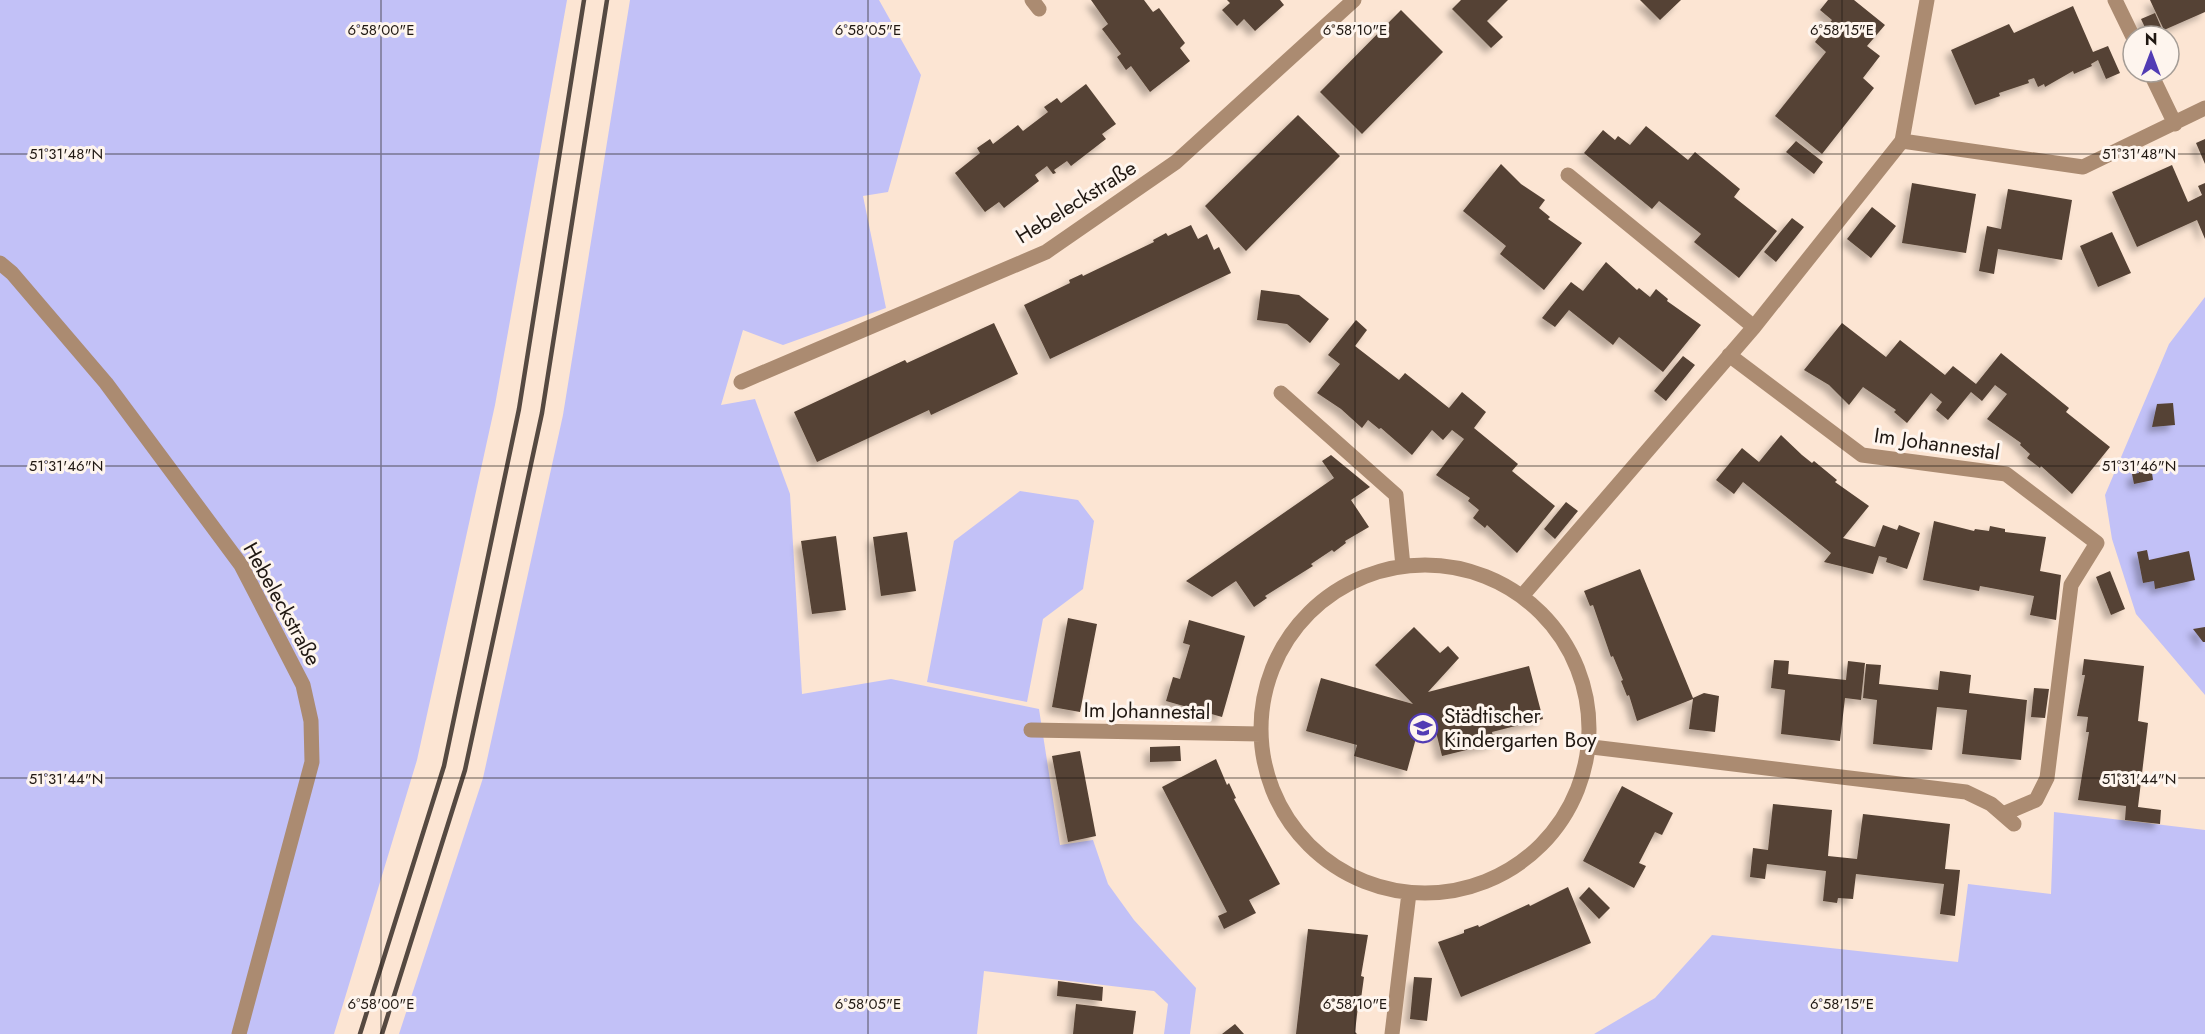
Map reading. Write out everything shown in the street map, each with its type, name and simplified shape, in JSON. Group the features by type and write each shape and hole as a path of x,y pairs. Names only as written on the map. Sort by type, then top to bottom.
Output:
{"street":[{"name":"Hebeleckstraße","path":"741,382 1046,252 1176,162 1354,0"},
{"path":"1522,596 1754,327 1902,141 1927,0"},
{"path":"2115,0 2127,24"},
{"path":"2156,84 2175,124"},
{"path":"1902,141 2083,168 2205,108"},
{"path":"1568,175 1754,327"},
{"name":"Hebeleckstraße","path":"0,263 12,273 106,383 241,565 303,685 311,721 312,762 239,1034"},
{"name":"Im Johannestal","path":"1592,747 1966,792 1991,804 2008,819 2036,800 2047,778 2071,585 2097,543 2095,539 2006,474 1862,455 1729,355"},
{"path":"1281,393 1396,495 1403,566"},
{"path":"1403,566 1464,569 1522,596 1556,626 1584,675 1592,747 1579,786 1562,822 1517,866 1452,891 1409,893 1347,875 1306,844 1272,790 1261,734 1267,679 1294,623 1339,589 1403,566"},
{"name":"Im Johannestal","path":"1031,730 1261,734"},
{"path":"1392,1034 1409,893"}],"shaded area":[{"path":"0,0 567,0 495,405 417,760 334,1034 0,1034"},
{"path":"630,0 879,0 921,75 888,192 863,196 886,308 783,345 743,330 721,405 755,399 790,494 802,694 891,679 1039,709 1060,845 1093,840 1108,884 1134,920 1196,988 1190,1034 1164,1034 1168,1004 1154,991 984,971 977,1034 399,1034 483,778 563,415"},
{"path":"2205,297 2205,695 2136,614 2112,539 2105,495 2169,344"},
{"path":"1020,491 1078,500 1094,521 1083,589 1043,619 1027,702 927,682 954,541"},
{"path":"2054,812 2205,830 2205,1034 1594,1034 1655,998 1712,935 1958,962 1968,884 2051,894"}],"building":[{"path":"1091,0 1144,0 1153,12 1159,8 1185,43 1180,48 1190,61 1150,92 1131,66 1126,70 1117,57 1121,54 1102,29 1108,24"},
{"path":"1227,0 1280,0 1284,5 1255,31 1244,19 1237,26 1222,10 1230,3"},
{"path":"1461,0 1508,0 1487,21 1503,37 1491,48 1452,9"},
{"path":"1640,0 1681,0 1660,20"},
{"path":"1828,0 1854,0 1885,25 1867,46 1880,56 1863,78 1874,88 1822,154 1775,116 1826,52 1815,42 1832,20 1820,10"},
{"path":"2150,0 2205,0 2205,12 2178,24 2161,24"},
{"path":"2073,6 2093,52 2108,46 2120,73 2106,79 2098,60 2091,64 2092,66 2074,74 2073,71 2045,87 2044,84 2038,87 2034,78 2028,80 2029,83 1999,93 2000,96 1975,105 1951,50 2009,24 2014,33"},
{"path":"1401,10 1443,52 1362,134 1320,92"},
{"path":"2155,13 2160,24 2143,24 2141,19"},
{"path":"1086,84 1116,124 1102,134 1106,139 1071,166 1067,161 1054,170 1056,173 1053,174 1047,166 1035,175 1039,181 1004,208 999,202 985,212 955,173 980,153 977,148 990,139 993,144 1018,125 1023,131 1048,112 1044,107 1057,98 1061,103"},
{"path":"1298,115 1340,156 1246,251 1205,206"},
{"path":"1646,126 1688,160 1695,152 1740,189 1734,197 1777,231 1739,278 1694,242 1701,234 1659,201 1652,209 1584,153 1603,130 1615,140 1618,136 1630,145"},
{"path":"2205,139 2205,164 2196,143"},
{"path":"1796,141 1823,162 1814,174 1786,152"},
{"path":"1501,164 1521,184 1545,200 1539,208 1550,217 1548,219 1582,243 1544,290 1500,254 1506,246 1463,211"},
{"path":"2172,165 2188,202 2202,195 2198,186 2205,183 2205,239 2197,220 2137,247 2112,192"},
{"path":"1912,183 1976,194 1966,253 1902,243"},
{"path":"2008,189 2072,200 2062,260 1998,249 1994,274 1979,271 1987,226 2001,229"},
{"path":"1872,207 1896,226 1871,258 1847,239"},
{"path":"1792,218 1804,227 1776,262 1764,252"},
{"path":"1191,225 1198,239 1207,234 1214,250 1219,247 1231,273 1050,359 1024,305 1070,283 1069,280 1082,274 1083,276 1154,242 1153,240 1166,233 1168,236"},
{"path":"2112,232 2131,273 2098,287 2080,246"},
{"path":"1606,262 1637,290 1639,288 1650,297 1656,289 1668,299 1667,301 1701,325 1663,372 1619,337 1613,345 1569,310 1555,327 1542,318 1571,282 1583,291"},
{"path":"1261,290 1299,295 1329,319 1310,343 1287,324 1257,320"},
{"path":"1356,320 1367,330 1355,346 1399,380 1405,373 1449,408 1462,392 1486,412 1474,428 1518,464 1512,471 1555,506 1517,553 1487,525 1485,528 1473,518 1479,510 1468,501 1470,498 1436,475 1464,439 1452,430 1443,440 1432,430 1412,455 1381,428 1379,429 1368,420 1362,428 1341,409 1317,393 1340,364 1328,355"},
{"path":"994,323 1018,374 931,415 929,410 817,462 794,412 905,360 907,363"},
{"path":"1842,323 1886,357 1900,340 1945,375 1953,366 1976,384 2001,353 2069,408 2066,412 2110,447 2072,494 2041,466 2040,468 2027,458 2030,454 2020,445 2021,443 1987,419 2007,394 1995,385 1982,401 1971,392 1948,420 1936,410 1942,402 1931,393 1907,423 1894,412 1896,410 1863,387 1849,405 1829,385 1804,370"},
{"path":"1683,356 1695,365 1666,401 1654,391"},
{"path":"2173,403 2175,425 2152,427 2157,404"},
{"path":"1781,435 1802,455 1812,463 1814,461 1837,480 1835,482 1869,506 1843,538 1875,547 1883,525 1897,530 1899,525 1920,533 1907,569 1886,562 1887,558 1879,556 1873,574 1824,562 1831,553 1743,482 1734,494 1716,480 1742,448 1759,462"},
{"path":"1331,455 1370,487 1351,500 1369,527 1265,596 1267,598 1254,607 1236,581 1212,597 1186,581 1334,478 1322,461"},
{"path":"2151,466 2153,480 2134,484 2132,474 2139,473 2138,469"},
{"path":"1566,502 1578,511 1555,539 1544,529"},
{"path":"1934,521 1974,531 1975,529 1989,531 1990,526 2005,529 2005,532 2046,537 2040,571 2061,575 2056,620 2030,615 2034,596 1980,586 1979,591 1923,580"},
{"path":"907,532 916,591 881,596 873,537"},
{"path":"836,536 846,610 812,614 801,541"},
{"path":"2147,550 2149,560 2189,551 2195,580 2155,589 2154,581 2143,583 2137,552"},
{"path":"1640,569 1693,698 1704,693 1719,696 1715,732 1689,729 1693,699 1637,721 1593,605 1590,606 1584,591"},
{"path":"2110,571 2125,609 2111,615 2096,577"},
{"path":"1068,618 1097,624 1080,712 1052,707"},
{"path":"1189,620 1245,636 1222,717 1166,701 1173,677 1180,679 1190,645 1183,643"},
{"path":"1414,627 1440,653 1448,646 1459,658 1428,692 1529,666 1543,719 1492,732 1495,743 1442,756 1434,724 1421,720 1407,771 1354,756 1357,745 1306,731 1321,678 1413,704 1375,665"},
{"path":"2205,627 2205,642 2203,642 2193,629"},
{"path":"2084,659 2144,666 2138,721 2148,723 2138,807 2161,810 2160,824 2125,820 2126,806 2078,800 2089,732 2086,732 2088,717 2077,716 2085,675 2082,675"},
{"path":"1774,660 1789,661 1788,674 1846,680 1848,661 1865,663 1861,700 1845,698 1840,741 1781,734 1785,690 1771,688"},
{"path":"1866,664 1881,665 1879,684 1938,690 1940,671 1971,675 1969,693 2027,700 2021,760 1962,754 1967,710 1937,707 1932,750 1873,744 1877,700 1863,698"},
{"path":"2034,688 2049,689 2045,718 2031,717"},
{"path":"1180,746 1181,761 1150,762 1150,747"},
{"path":"1080,751 1096,836 1068,842 1052,756"},
{"path":"1216,759 1227,785 1229,783 1236,798 1234,799 1280,884 1249,900 1256,913 1224,929 1218,916 1227,912 1162,787"},
{"path":"1622,786 1673,813 1662,835 1655,832 1639,863 1646,866 1634,888 1583,861"},
{"path":"1773,804 1832,810 1828,856 1857,859 1863,814 1950,824 1945,869 1960,870 1955,916 1940,914 1944,884 1856,874 1853,899 1838,898 1837,903 1823,901 1826,871 1767,864 1765,879 1750,877 1753,848 1768,850"},
{"path":"1568,887 1591,943 1461,997 1438,942 1464,933 1464,930 1478,925 1479,927 1529,904 1530,906"},
{"path":"1589,887 1610,908 1599,919 1579,898"},
{"path":"1308,929 1368,935 1361,976 1364,977 1360,1006 1358,1006 1355,1032 1357,1034 1296,1034"},
{"path":"1414,977 1432,978 1427,1021 1410,1019"},
{"path":"1058,981 1103,987 1102,1001 1057,996"},
{"path":"1076,1004 1136,1011 1133,1034 1073,1034"},
{"path":"1235,1024 1244,1034 1222,1034"}],"railway":[{"path":"360,1034 444,766 519,409 584,0"},
{"path":"382,1034 465,770 542,413 607,0"}],"place":[{"name":"Städtischer Kindergarten Boy","path":"1423,728"}]}
